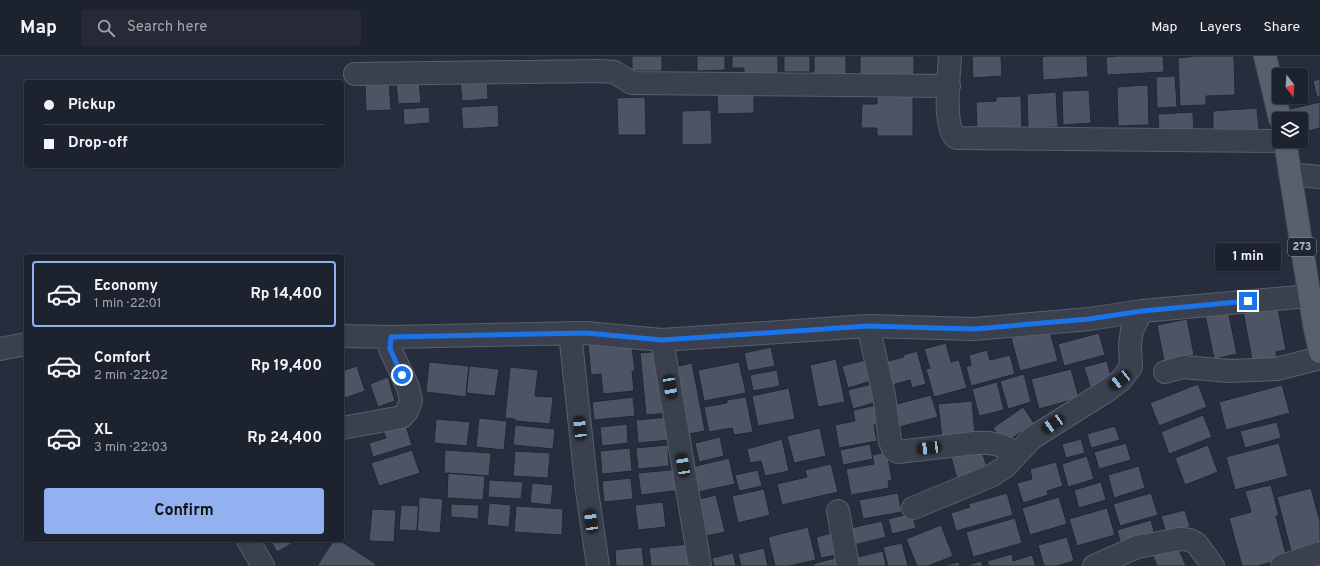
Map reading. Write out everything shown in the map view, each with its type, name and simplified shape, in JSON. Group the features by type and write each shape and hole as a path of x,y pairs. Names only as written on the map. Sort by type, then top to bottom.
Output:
{"main road":[{"path":"1265,56 1278,112"},
{"name":"273","path":"1286,148 1309,296 1320,351"}],"street":[{"path":"950,56 949,124 953,135 958,138 1272,141"},
{"path":"355,74 600,70 614,72 632,83 949,86"},
{"path":"1290,174 1320,177"},
{"path":"344,336 391,337 586,333 662,340 868,326 974,329 1089,319 1142,311 1309,296"},
{"path":"913,508 991,476 1005,467 1032,438 1108,390 1120,380 1131,368 1130,345 1132,330 1142,311"},
{"path":"868,326 884,395 890,441 893,450 898,452 975,442 989,442 1018,453"},
{"path":"570,333 587,491 598,566"},
{"path":"344,428 402,417 407,412 411,401 408,387 390,349 391,337"},
{"path":"662,340 700,566"},
{"path":"0,349 24,344"},
{"path":"1165,372 1183,367 1230,370 1276,369 1320,351"},
{"path":"838,511 848,566"},
{"path":"1094,566 1137,547 1180,539 1190,540 1197,544 1213,566"},
{"path":"249,542 263,566"},
{"path":"1282,566 1320,553"}],"building":[{"path":"632,56 662,56 662,71 632,71"},
{"path":"697,56 725,56 725,70 697,71"},
{"path":"732,56 778,56 778,75 744,75 744,68 732,68"},
{"path":"784,56 810,56 810,72 784,72"},
{"path":"814,56 846,56 846,77 814,77"},
{"path":"860,56 914,56 914,75 860,79"},
{"path":"972,56 1001,56 1002,76 973,78"},
{"path":"1087,56 1088,77 1043,80 1042,57"},
{"path":"1163,56 1164,72 1107,75 1106,57"},
{"path":"1195,56 1234,56 1235,95 1206,96 1206,105 1180,106 1178,58"},
{"path":"1175,76 1177,107 1157,108 1156,77"},
{"path":"487,77 488,99 462,101 460,79"},
{"path":"1320,79 1320,96 1317,97 1313,81"},
{"path":"389,80 391,110 366,111 365,81"},
{"path":"419,80 421,103 398,104 396,81"},
{"path":"1148,85 1149,125 1118,126 1117,87"},
{"path":"1089,90 1091,123 1063,125 1062,91"},
{"path":"754,92 754,113 718,114 717,93"},
{"path":"1056,92 1058,127 1028,128 1027,94"},
{"path":"877,94 913,94 913,136 877,136 877,128 861,128 862,104 877,104"},
{"path":"1021,96 1022,131 977,129 976,102 996,101 996,97"},
{"path":"645,97 646,135 618,135 617,98"},
{"path":"1320,102 1320,128 1308,131 1308,112 1287,112 1286,110"},
{"path":"498,105 499,127 463,129 461,107"},
{"path":"429,107 430,123 404,125 403,109"},
{"path":"1257,108 1259,131 1213,133 1213,111"},
{"path":"711,110 712,144 682,145 682,111"},
{"path":"1193,112 1194,133 1159,135 1158,114"},
{"path":"1277,304 1286,350 1276,352 1277,360 1253,365 1243,311"},
{"path":"1228,310 1237,354 1214,359 1205,314"},
{"path":"1187,319 1194,355 1164,361 1157,325"},
{"path":"1049,328 1058,361 1020,371 1011,338"},
{"path":"1099,333 1105,355 1064,366 1058,344"},
{"path":"631,340 635,371 632,371 634,391 603,394 601,374 591,375 588,344"},
{"path":"946,343 951,362 959,360 967,388 934,397 926,369 930,368 924,349"},
{"path":"771,347 775,366 748,371 744,353"},
{"path":"987,350 990,360 1010,355 1015,374 971,386 966,367 971,365 969,355"},
{"path":"662,351 668,413 646,415 640,353"},
{"path":"917,351 926,384 912,388 910,380 892,385 885,362 904,357 903,355"},
{"path":"836,359 845,402 818,407 810,365"},
{"path":"866,360 871,381 848,388 842,366"},
{"path":"1107,361 1112,382 1090,387 1084,367"},
{"path":"429,362 469,366 466,397 426,392"},
{"path":"739,362 746,393 704,401 698,370"},
{"path":"692,363 705,431 683,435 670,368"},
{"path":"357,366 365,391 345,398 344,370"},
{"path":"469,366 499,369 495,396 466,393"},
{"path":"510,367 538,370 535,396 553,397 550,424 515,421 515,419 505,418"},
{"path":"1071,369 1079,398 1039,409 1031,379"},
{"path":"777,370 780,386 753,391 750,375"},
{"path":"1024,374 1031,402 1008,409 1000,381"},
{"path":"388,377 395,401 378,407 370,384"},
{"path":"997,382 1004,410 979,416 972,389"},
{"path":"872,384 877,402 853,409 848,390"},
{"path":"1198,384 1207,407 1159,426 1150,403"},
{"path":"1282,385 1290,413 1226,430 1219,402"},
{"path":"789,388 795,419 758,426 752,396"},
{"path":"931,395 938,417 899,427 893,405"},
{"path":"633,397 635,416 594,420 592,402"},
{"path":"746,397 753,432 734,435 732,428 709,432 704,407 727,403 727,400"},
{"path":"972,401 975,435 942,438 938,404"},
{"path":"877,405 881,424 874,425 877,441 839,448 835,425 855,421 853,410"},
{"path":"1023,407 1034,423 1004,444 993,428"},
{"path":"1203,415 1212,437 1169,454 1161,432"},
{"path":"668,417 670,440 638,443 636,420"},
{"path":"479,418 507,421 504,450 476,447"},
{"path":"436,419 470,422 467,446 434,443"},
{"path":"404,420 412,445 373,457 369,443 386,438 382,427"},
{"path":"1277,422 1281,438 1245,448 1240,431"},
{"path":"627,424 628,443 602,446 600,427"},
{"path":"515,425 555,429 553,449 513,445"},
{"path":"1115,426 1120,440 1091,448 1087,434"},
{"path":"820,428 826,456 794,463 787,436"},
{"path":"720,437 724,456 699,462 695,443"},
{"path":"782,439 789,471 765,476 761,461 750,463 747,449"},
{"path":"1081,439 1085,453 1066,458 1062,444"},
{"path":"1126,443 1131,460 1099,469 1094,452"},
{"path":"1279,443 1288,476 1235,490 1226,457"},
{"path":"870,444 873,459 843,465 840,450"},
{"path":"668,445 669,466 638,469 636,448"},
{"path":"1208,445 1218,472 1185,485 1175,458"},
{"path":"630,448 632,471 602,474 600,451"},
{"path":"981,449 988,470 957,479 951,457"},
{"path":"412,450 420,473 379,486 371,463"},
{"path":"445,450 491,453 489,476 444,473"},
{"path":"515,451 550,453 548,478 513,476"},
{"path":"887,452 892,480 888,481 889,488 851,495 846,469 874,464 872,455"},
{"path":"1087,456 1094,479 1068,487 1062,464"},
{"path":"729,458 735,484 698,492 692,467"},
{"path":"1056,462 1063,486 1047,491 1048,495 1023,503 1017,483 1032,479 1030,469"},
{"path":"831,464 838,492 782,505 777,484 807,477 805,470"},
{"path":"1139,466 1145,488 1114,498 1108,475"},
{"path":"681,469 683,490 641,495 638,473"},
{"path":"758,470 762,486 739,491 735,475"},
{"path":"448,473 485,476 483,500 447,498"},
{"path":"631,478 633,499 604,502 602,481"},
{"path":"489,480 523,482 521,499 488,497"},
{"path":"1101,482 1106,500 1079,508 1074,490"},
{"path":"532,483 553,485 551,505 530,503"},
{"path":"1271,485 1279,516 1276,516 1287,558 1258,566 1242,566 1229,518 1251,512 1245,491"},
{"path":"1311,488 1320,522 1320,543 1291,551 1277,497"},
{"path":"764,489 770,515 738,523 732,496"},
{"path":"898,493 902,512 863,519 859,500"},
{"path":"1007,493 1013,515 956,531 951,513 970,507 968,504"},
{"path":"1151,493 1158,515 1120,526 1113,504"},
{"path":"716,495 725,532 707,536 699,499"},
{"path":"419,497 443,499 440,533 417,531"},
{"path":"1059,497 1067,524 1030,535 1022,508"},
{"path":"663,502 666,527 638,530 635,505"},
{"path":"489,503 511,505 509,527 487,525"},
{"path":"451,504 479,505 478,519 451,517"},
{"path":"401,505 419,506 417,531 399,530"},
{"path":"516,506 563,509 562,535 514,532"},
{"path":"1107,508 1115,535 1077,546 1069,519"},
{"path":"372,509 396,510 394,542 369,541"},
{"path":"1185,510 1190,527 1166,533 1161,516"},
{"path":"912,513 916,528 892,534 888,519"},
{"path":"1015,518 1022,543 973,557 966,532"},
{"path":"1151,520 1156,539 1122,549 1117,530"},
{"path":"882,521 886,537 850,546 846,529"},
{"path":"941,525 953,556 928,566 917,566 906,539"},
{"path":"808,527 816,560 789,566 775,566 768,537"},
{"path":"836,532 841,554 821,558 816,537"},
{"path":"1067,537 1074,561 1057,566 1044,566 1038,545"},
{"path":"271,542 294,542 277,552"},
{"path":"333,542 342,542 376,564 375,566 317,566"},
{"path":"902,543 908,566 888,566 883,547"},
{"path":"688,544 690,566 651,566 649,548"},
{"path":"1177,545 1186,566 1157,566 1153,556"},
{"path":"642,547 644,566 616,566 615,550"},
{"path":"764,548 768,566 741,566 738,554"},
{"path":"883,551 886,566 851,566 849,559"},
{"path":"733,553 736,566 714,566 712,558"},
{"path":"1012,554 1013,561 1032,555 1036,566 989,566 987,561"},
{"path":"842,556 845,566 814,566 813,564"},
{"path":"981,561 983,566 968,566 968,565"},
{"path":"959,562 960,566 941,566"}],"route":[{"path":"402,375 390,349 391,337 586,333 662,340 868,326 974,329 1089,319 1142,311 1248,301"}]}
